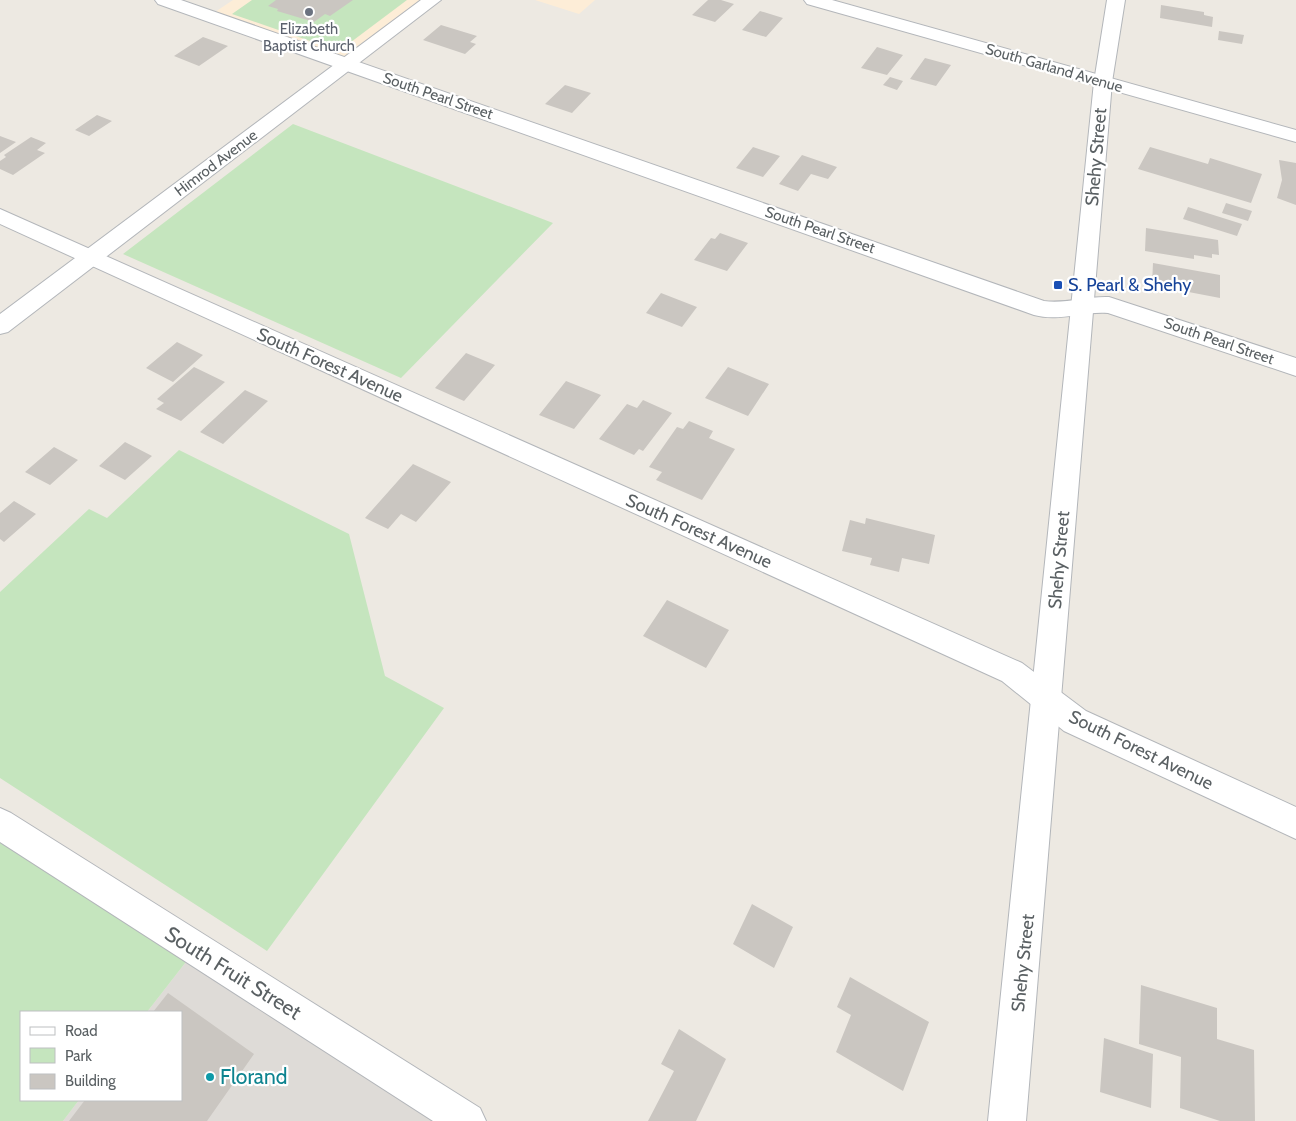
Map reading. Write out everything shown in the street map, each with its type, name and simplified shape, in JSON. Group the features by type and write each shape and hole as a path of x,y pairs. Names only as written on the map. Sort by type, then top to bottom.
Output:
{"street":[{"name":"South Pearl Street","path":"164,0 1042,309 1055,312 1074,310 1082,306 1095,304 1109,305 1296,367"},
{"name":"Himrod Avenue","path":"0,326 432,0"},
{"name":"South Garland Avenue","path":"812,0 1296,136"},
{"name":"Shehy Street","path":"1008,1121 1103,82 1116,0"},
{"name":"South Forest Avenue","path":"0,216 1006,670 1048,699 1075,721 1296,823"},
{"name":"South Fruit Street","path":"0,824 467,1121"}],"shaded area":[{"path":"233,0 432,0 347,64 209,16"},
{"path":"535,0 595,0 579,14"},
{"path":"196,949 467,1121 63,1121 78,1101 182,1101 182,1011 148,1011"}],"green space":[{"path":"252,0 407,0 339,51 232,14"},
{"path":"293,124 553,223 401,378 123,254"},
{"path":"179,450 349,534 385,676 444,708 267,951 0,778 0,592 89,509 107,518"},
{"path":"0,824 196,949 148,1011 20,1011 20,1101 78,1101 63,1121 0,1121"}],"building":[{"name":"Elizabeth Baptist Church","path":"276,0 353,0 330,16 325,14 314,22 277,11 278,9 268,6"},
{"path":"708,0 721,0 734,4 715,22 692,15"},
{"path":"1161,5 1204,12 1204,15 1213,17 1212,27 1160,18"},
{"path":"760,11 783,18 766,37 742,30"},
{"path":"441,25 477,36 470,42 476,44 465,54 423,40"},
{"path":"1219,31 1244,35 1242,44 1218,40"},
{"path":"203,37 228,46 199,66 174,56"},
{"path":"877,47 903,55 887,75 861,68"},
{"path":"925,58 951,65 936,86 910,79"},
{"path":"890,77 903,81 897,90 883,85"},
{"path":"565,85 591,93 572,113 545,104"},
{"path":"97,115 112,121 89,136 75,130"},
{"path":"0,136 16,142 0,153"},
{"path":"31,137 46,143 37,150 45,153 13,175 0,169 0,161 6,157 4,155"},
{"path":"753,147 780,156 763,177 736,168"},
{"path":"1150,147 1208,164 1210,158 1262,174 1251,203 1138,169"},
{"path":"802,155 837,167 828,179 811,174 798,191 779,184"},
{"path":"1279,160 1296,163 1296,205 1277,198 1282,180"},
{"path":"1226,203 1252,211 1248,221 1222,213"},
{"path":"1188,207 1242,224 1237,236 1183,219"},
{"path":"1146,228 1218,240 1219,255 1212,254 1212,258 1194,255 1194,259 1145,251"},
{"path":"720,233 748,243 727,271 694,260 711,238 715,239"},
{"path":"1153,263 1220,275 1220,298 1152,285"},
{"path":"661,293 697,307 682,327 646,313"},
{"path":"177,342 203,355 173,382 146,368"},
{"path":"466,353 495,365 464,401 435,388"},
{"path":"194,367 225,382 181,421 156,409 164,403 157,399"},
{"path":"728,367 769,384 748,416 705,398"},
{"path":"566,381 601,395 574,429 539,415"},
{"path":"245,390 268,401 223,444 200,432"},
{"path":"643,400 672,413 643,451 639,449 634,455 599,439 627,404 637,408"},
{"path":"689,421 713,431 709,438 735,449 702,500 656,480 662,472 649,467 677,427 683,429"},
{"path":"125,442 152,456 125,480 99,466"},
{"path":"54,447 78,460 50,485 25,472"},
{"path":"413,464 451,482 416,522 401,514 388,529 365,518"},
{"path":"14,501 36,514 4,542 0,539 0,513"},
{"path":"866,518 935,535 929,564 902,558 899,572 870,565 872,558 842,551 850,520 865,524"},
{"path":"667,600 729,630 706,668 643,636"},
{"path":"752,904 793,927 774,968 733,944"},
{"path":"850,977 929,1022 903,1091 836,1052 851,1015 837,1007"},
{"path":"1141,985 1217,1008 1217,1039 1254,1050 1255,1121 1220,1121 1180,1108 1181,1057 1139,1044"},
{"name":"Florand","path":"168,993 254,1054 207,1121 69,1121 84,1101 182,1101 182,1011 154,1011"},
{"path":"679,1029 726,1059 696,1121 648,1121 674,1071 661,1064"},
{"path":"1104,1038 1153,1054 1151,1108 1100,1092"}],"place":[{"name":"Elizabeth Baptist Church","path":"309,12"},
{"name":"S. Pearl & Shehy","path":"1058,285"},
{"name":"Florand","path":"210,1077"}]}
